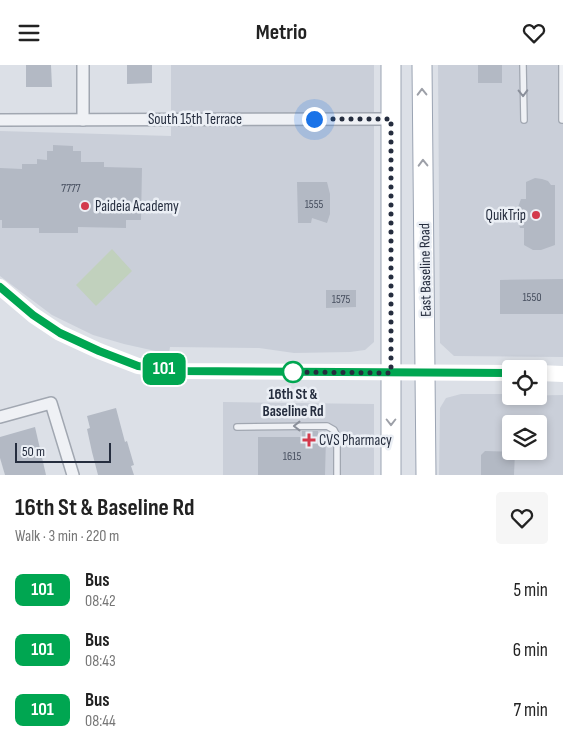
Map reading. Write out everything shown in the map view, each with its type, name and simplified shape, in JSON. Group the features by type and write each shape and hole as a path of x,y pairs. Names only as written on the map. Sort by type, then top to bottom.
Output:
{"main road":[{"path":"390,65 391,475"},
{"name":"East Baseline Road","path":"422,65 426,475"},
{"path":"391,119 422,119"},
{"path":"0,287 33,315 60,333 138,366 179,371 502,373"},
{"path":"547,373 563,374"}],"street":[{"path":"83,65 83,119"},
{"name":"South 15th Terrace","path":"0,120 391,119"},
{"path":"0,417 51,403 73,475"}],"lane":[{"path":"523,65 524,120"},
{"path":"562,65 562,120"},
{"path":"237,427 327,426 334,430 337,436 336,475"}],"shaded area":[{"path":"171,65 374,65 374,342 365,350 294,353 259,348 170,347 169,353 160,352 93,335 52,315 0,276 0,131 171,136"},
{"path":"438,65 563,65 563,357 454,356 440,343"},
{"path":"461,394 502,394 502,405 547,405 547,395 563,395 563,475 439,475 440,408 446,398"},
{"path":"223,402 374,404 374,475 223,475"}],"green space":[{"path":"112,249 132,271 96,306 76,285"}],"building":[{"path":"26,65 51,65 52,87 26,87"},
{"path":"127,65 152,65 152,83 127,84"},
{"path":"478,65 502,65 502,83 478,83"},
{"path":"53,145 73,146 73,151 81,151 81,162 104,162 104,167 142,168 141,220 126,220 126,228 78,227 78,233 39,233 39,228 2,228 2,220 0,220 0,168 22,169 22,164 37,164 37,159 47,160 47,151 53,151"},
{"name":"QuikTrip","path":"535,178 555,185 555,245 541,250 533,250 524,245 524,228 520,228 517,210 521,199 526,199 526,182"},
{"path":"297,182 327,182 330,194 330,214 327,223 312,218 311,223 298,223"},
{"path":"563,279 563,314 500,314 500,280"},
{"path":"326,290 356,290 356,307 326,308"},
{"path":"116,408 125,442 127,441 134,465 131,466 134,475 98,475 87,429 90,428 87,416"},
{"path":"35,427 46,475 5,475 0,458 0,437"},
{"name":"CVS Pharmacy","path":"302,431 318,431 318,437 326,437 325,475 258,475 258,437 302,437"},
{"path":"485,451 502,452 502,460 515,460 514,475 481,475 481,455"}],"bus line":[{"name":"101","path":"0,287 33,315 60,333 138,366 179,371 502,373"}],"place":[{"name":"Paideia Academy","path":"85,206"},
{"name":"QuikTrip","path":"536,215"},
{"name":"16th St & Baseline Rd","path":"293,372"},
{"name":"CVS Pharmacy","path":"309,440"}],"route":[{"path":"293,372 291,372 391,373 391,119 314,119"}]}
